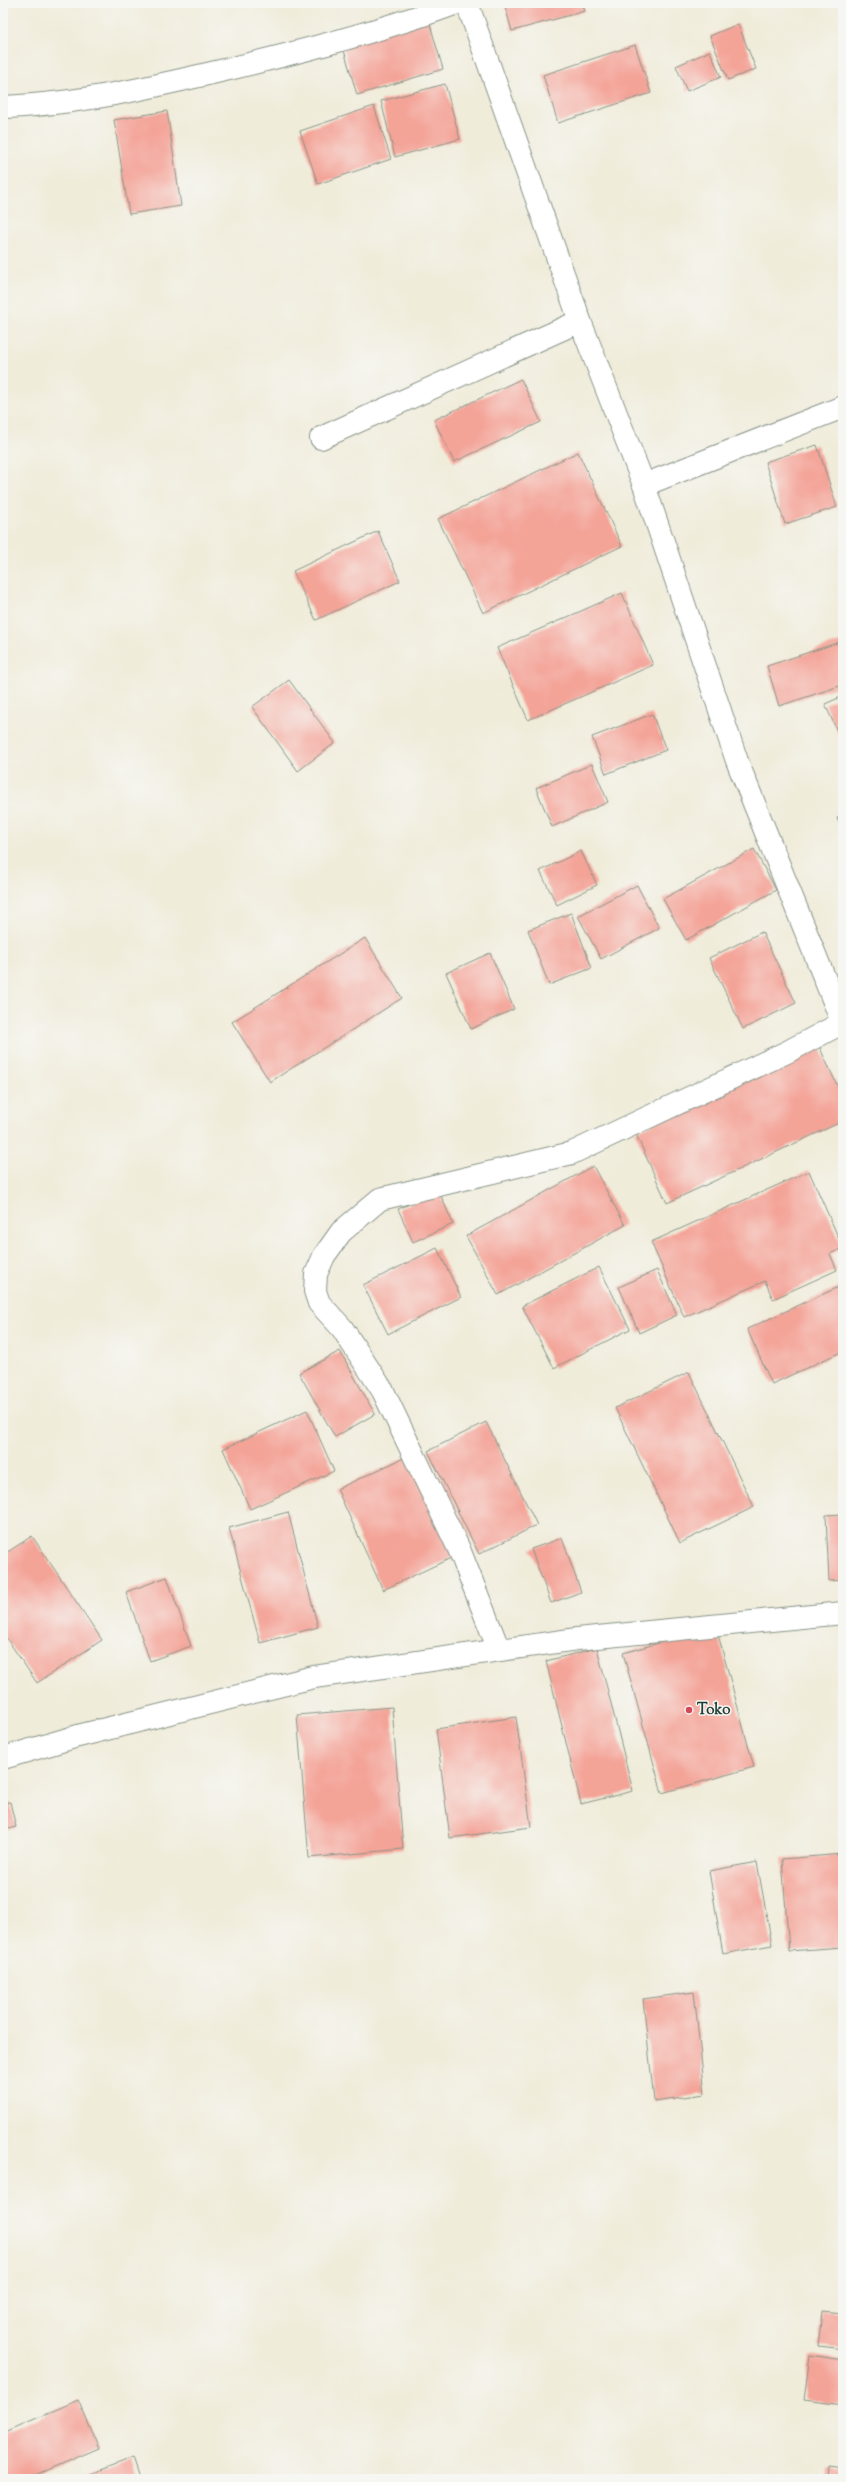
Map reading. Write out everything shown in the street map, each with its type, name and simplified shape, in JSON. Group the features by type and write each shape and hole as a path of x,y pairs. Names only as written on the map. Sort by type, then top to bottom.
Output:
{"street":[{"path":"3,107 74,100 140,90 289,54 432,13 458,3"},
{"path":"467,3 580,321 644,486 737,761 843,1024 787,1052 572,1153 380,1199 341,1232 324,1256 316,1274 315,1291 319,1303 342,1328 383,1391 459,1548 499,1650"},
{"path":"321,438 580,321"},
{"path":"644,486 843,407"},
{"path":"3,1758 78,1736 314,1677 585,1638 843,1612"}],"building":[{"path":"504,3 582,3 585,11 512,31"},
{"path":"427,14 443,69 357,95 341,40"},
{"path":"738,24 756,69 728,80 710,36"},
{"path":"635,45 651,93 558,123 543,75"},
{"path":"710,51 721,77 687,91 676,66"},
{"path":"445,84 460,139 395,157 381,101"},
{"path":"374,106 391,159 318,184 300,131"},
{"path":"167,111 181,206 129,214 114,120"},
{"path":"521,379 541,422 454,462 434,420"},
{"path":"817,445 837,507 785,524 765,462"},
{"path":"578,452 622,546 483,613 438,519"},
{"path":"378,531 400,581 316,620 293,571"},
{"path":"622,593 653,665 528,720 497,648"},
{"path":"843,641 843,685 779,706 767,666"},
{"path":"289,680 335,743 298,771 252,707"},
{"path":"843,696 843,744 825,704"},
{"path":"652,714 666,750 606,774 592,737"},
{"path":"592,764 608,802 552,827 536,788"},
{"path":"843,815 843,833 837,818"},
{"path":"754,849 776,890 686,940 663,899"},
{"path":"581,851 597,885 557,905 540,871"},
{"path":"637,885 659,928 601,959 578,916"},
{"path":"571,913 592,968 549,985 528,930"},
{"path":"762,932 796,1003 743,1029 709,958"},
{"path":"365,938 402,998 270,1082 232,1022"},
{"path":"490,953 514,1009 471,1029 446,973"},
{"path":"819,1046 843,1098 843,1121 667,1203 635,1132"},
{"path":"593,1166 625,1225 498,1295 466,1236"},
{"path":"809,1171 843,1248 830,1254 837,1270 773,1299 765,1281 684,1317 651,1242"},
{"path":"439,1191 453,1224 413,1242 398,1209"},
{"path":"437,1248 461,1297 388,1334 363,1285"},
{"path":"599,1267 630,1329 554,1368 522,1306"},
{"path":"657,1270 677,1315 639,1333 619,1287"},
{"path":"843,1285 843,1351 772,1384 747,1329"},
{"path":"340,1351 375,1414 335,1437 299,1373"},
{"path":"689,1372 754,1507 680,1543 615,1408"},
{"path":"307,1410 334,1471 250,1509 223,1449"},
{"path":"486,1422 537,1525 479,1554 428,1451"},
{"path":"408,1456 453,1557 383,1590 337,1489"},
{"path":"288,1512 318,1627 260,1643 229,1528"},
{"path":"843,1514 843,1580 829,1581 826,1515"},
{"path":"32,1536 102,1640 37,1683 3,1633 3,1555"},
{"path":"562,1538 581,1592 551,1603 531,1549"},
{"path":"167,1577 191,1646 150,1661 126,1592"},
{"name":"Toko","path":"716,1627 754,1767 662,1793 623,1653"},
{"path":"597,1648 633,1791 581,1804 546,1661"},
{"path":"392,1707 403,1849 309,1858 297,1715"},
{"path":"516,1717 531,1827 450,1838 436,1729"},
{"path":"10,1802 16,1827 3,1830 3,1803"},
{"path":"843,1854 843,1947 789,1951 782,1859"},
{"path":"757,1862 772,1945 723,1954 709,1871"},
{"path":"694,1992 705,2094 654,2101 643,1999"},
{"path":"822,2311 843,2313 843,2349 818,2346"},
{"path":"810,2355 843,2360 843,2405 804,2400"},
{"path":"78,2400 99,2448 27,2479 3,2479 3,2433"},
{"path":"132,2458 139,2479 78,2479"},
{"path":"827,2466 843,2468 843,2479 826,2479"}],"place":[{"name":"Toko","path":"689,1710"}]}
